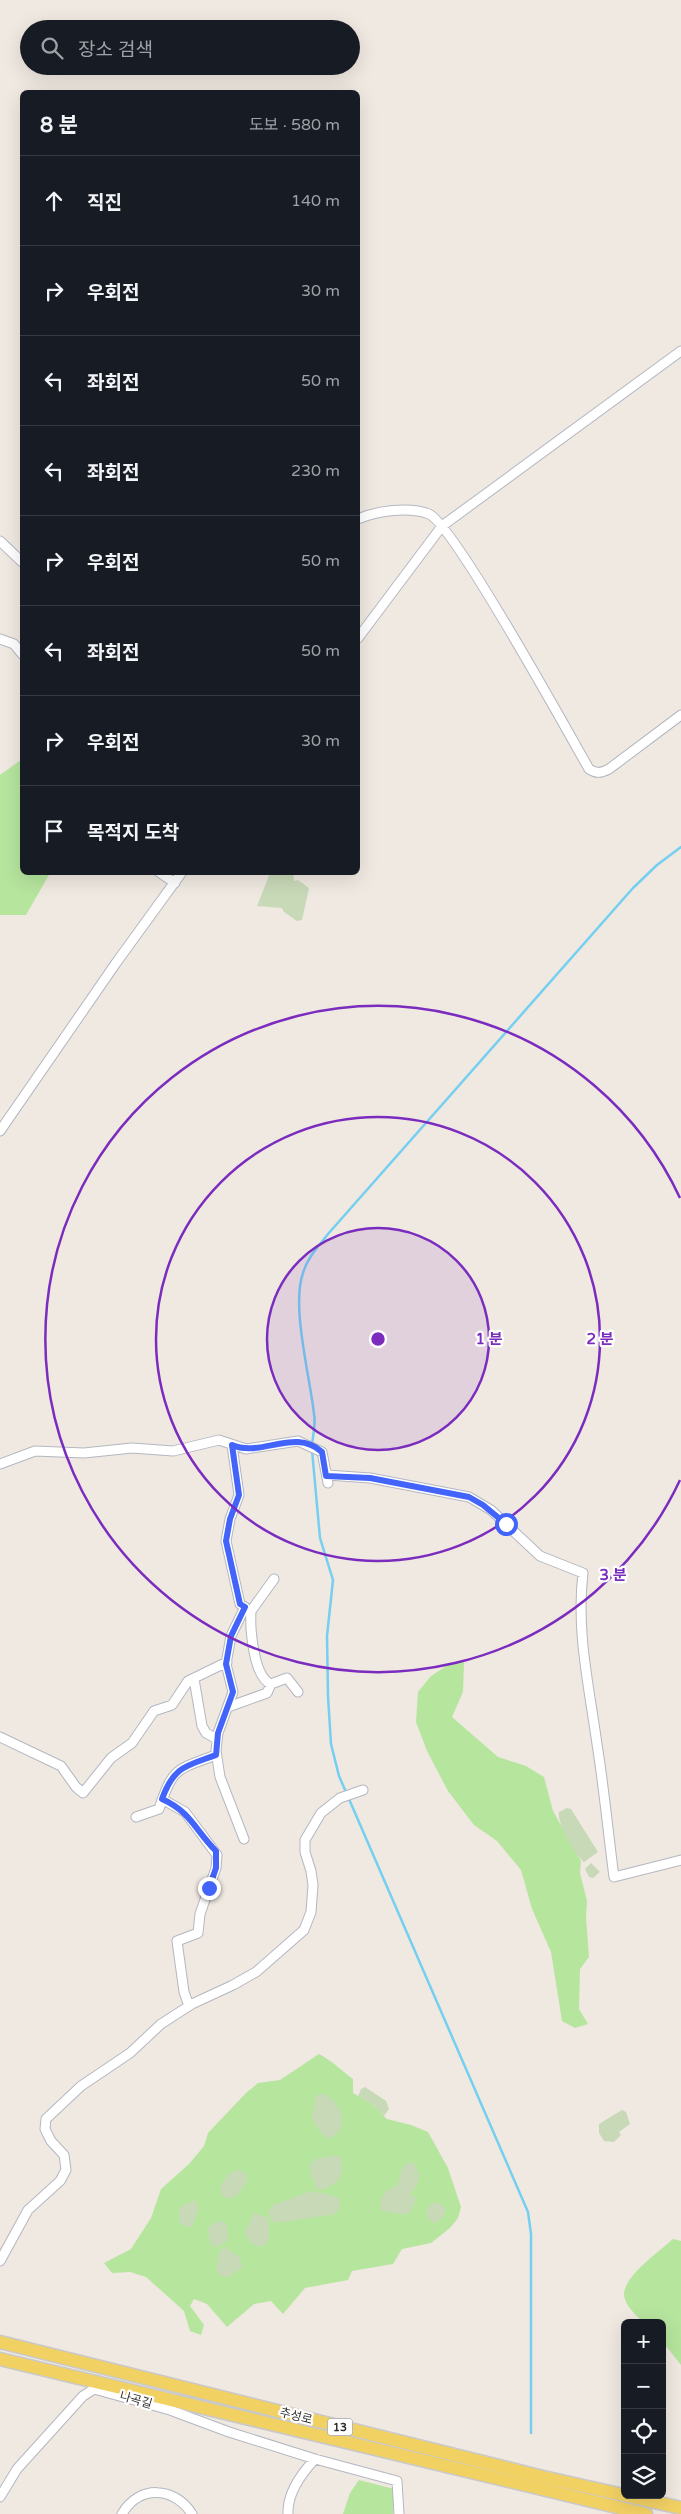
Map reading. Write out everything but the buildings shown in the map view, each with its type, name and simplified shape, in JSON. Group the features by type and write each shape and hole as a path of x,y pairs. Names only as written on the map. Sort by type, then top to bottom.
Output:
{"main road":[{"name":"추성로","path":"0,2342 543,2477 681,2508"},
{"name":"추성로","path":"0,2359 646,2514"}],"street":[{"path":"360,635 442,526 681,351"},
{"path":"360,519 378,513 414,511 430,514 442,526 466,560 589,769 601,773 609,769 681,715"},
{"path":"0,541 20,560"},
{"path":"0,639 14,644 20,652"},
{"path":"162,875 174,883"},
{"path":"0,1131 116,963 180,875"},
{"path":"0,1464 22,1455 45,1450 84,1452 132,1448 173,1451 220,1440 246,1450 290,1441 305,1442 319,1449 323,1455 327,1479 370,1478 469,1497 491,1510 540,1556 583,1573 580,1615 582,1651 597,1744 614,1876 681,1860"},
{"path":"232,1445 239,1495 230,1519 226,1541 240,1604 248,1609 256,1659 264,1679 271,1684"},
{"path":"244,1839 225,1792 216,1755 217,1739 233,1688 227,1662 233,1628 274,1579"},
{"path":"0,1738 62,1766 83,1793 111,1758 132,1743 154,1711 172,1705 184,1685 227,1662"},
{"path":"228,1707 267,1693 271,1684 287,1678 298,1692"},
{"path":"194,1679 202,1726 206,1733 217,1739"},
{"path":"136,1817 159,1809 168,1782 174,1774 186,1766 216,1755"},
{"path":"0,2261 28,2210 60,2181 66,2170 64,2155 51,2141 45,2130 46,2119 81,2086 130,2053 162,2024 189,2006 256,1972 304,1930 311,1912 313,1885 305,1852 305,1840 321,1813 340,1798 360,1792"},
{"path":"162,1799 185,1812 217,1855 216,1868 200,1914 198,1933 177,1941 184,1992 189,2006"},
{"name":"나곡길","path":"0,2497 18,2469 83,2396 94,2388 170,2410 229,2432 315,2459 397,2481 400,2504 399,2514"},
{"path":"288,2514 288,2503 296,2484 315,2459"},
{"path":"122,2514 134,2499 148,2494 166,2492 186,2505 192,2514"}],"green space":[{"path":"20,760 20,875 49,875 26,915 0,915 0,775"},
{"path":"269,875 293,875 294,881 298,880 309,888 302,920 297,921 284,912 282,908 257,906"},
{"path":"464,1662 463,1692 452,1717 498,1757 526,1766 544,1777 553,1811 581,1861 580,1873 587,1901 586,1917 589,1957 580,1969 579,2009 588,2024 575,2028 562,2021 551,1952 532,1909 521,1870 497,1841 474,1825 448,1791 427,1751 416,1722 418,1692 431,1676 451,1663"},
{"path":"567,1808 571,1809 598,1852 584,1862 572,1846 561,1824 559,1812"},
{"path":"591,1863 600,1872 593,1878 589,1877 585,1869"},
{"path":"319,2054 353,2079 353,2093 372,2104 387,2119 411,2125 428,2132 448,2168 461,2207 458,2218 450,2228 431,2243 402,2249 393,2264 352,2271 348,2280 305,2288 283,2314 271,2301 254,2304 227,2327 207,2304 194,2299 190,2306 204,2325 201,2335 190,2331 184,2311 146,2277 130,2272 112,2273 104,2263 131,2249 151,2218 161,2189 189,2164 204,2146 208,2133 246,2093 258,2083 280,2080"},
{"path":"365,2087 386,2101 389,2109 384,2116 372,2104 358,2096 361,2089"},
{"path":"322,2093 335,2102 342,2115 340,2128 329,2139 321,2133 312,2119 316,2096"},
{"path":"622,2110 626,2112 630,2124 619,2132 621,2135 614,2142 604,2141 599,2133 599,2124"},
{"path":"331,2156 342,2157 342,2171 338,2181 325,2189 317,2190 310,2172 310,2164 317,2159"},
{"path":"412,2161 418,2171 419,2178 410,2195 416,2198 412,2210 405,2215 380,2210 383,2196 394,2186 397,2188 403,2166"},
{"path":"240,2170 247,2175 243,2188 233,2198 223,2197 220,2189 225,2178 233,2172"},
{"path":"311,2191 340,2199 340,2207 333,2215 273,2222 268,2212 273,2205"},
{"path":"195,2200 199,2208 192,2227 187,2227 179,2222 179,2208"},
{"path":"432,2203 440,2203 446,2209 442,2218 433,2223 427,2217 427,2208"},
{"path":"254,2213 269,2218 269,2240 262,2247 250,2243 245,2232"},
{"path":"222,2221 227,2225 228,2240 215,2248 210,2242 208,2228 215,2222"},
{"path":"673,2239 681,2241 681,2365 666,2346 666,2319 640,2319 628,2306 625,2298 624,2294 630,2279"},
{"path":"225,2247 240,2257 242,2268 228,2277 220,2276 216,2269 220,2250"},
{"path":"359,2480 394,2489 393,2514 343,2514 350,2493"}],"waterway":[{"path":"312,1445 315,1418 300,1322 299,1304 303,1273 310,1257 328,1234 633,888 657,865 681,847"},
{"path":"312,1450 320,1538 333,1580 327,1636 331,1744 339,1776 528,2212 531,2234 531,2433"}],"route":[{"path":"209,1888 216,1868 216,1851 206,1842 185,1812 162,1799 168,1782 174,1774 186,1766 216,1755 218,1733 233,1692 226,1664 233,1628 245,1607 240,1604 226,1541 227,1529 239,1495 232,1445 246,1450 290,1441 305,1442 322,1452 326,1476 342,1475 370,1478 469,1497 491,1510 506,1524"}]}
